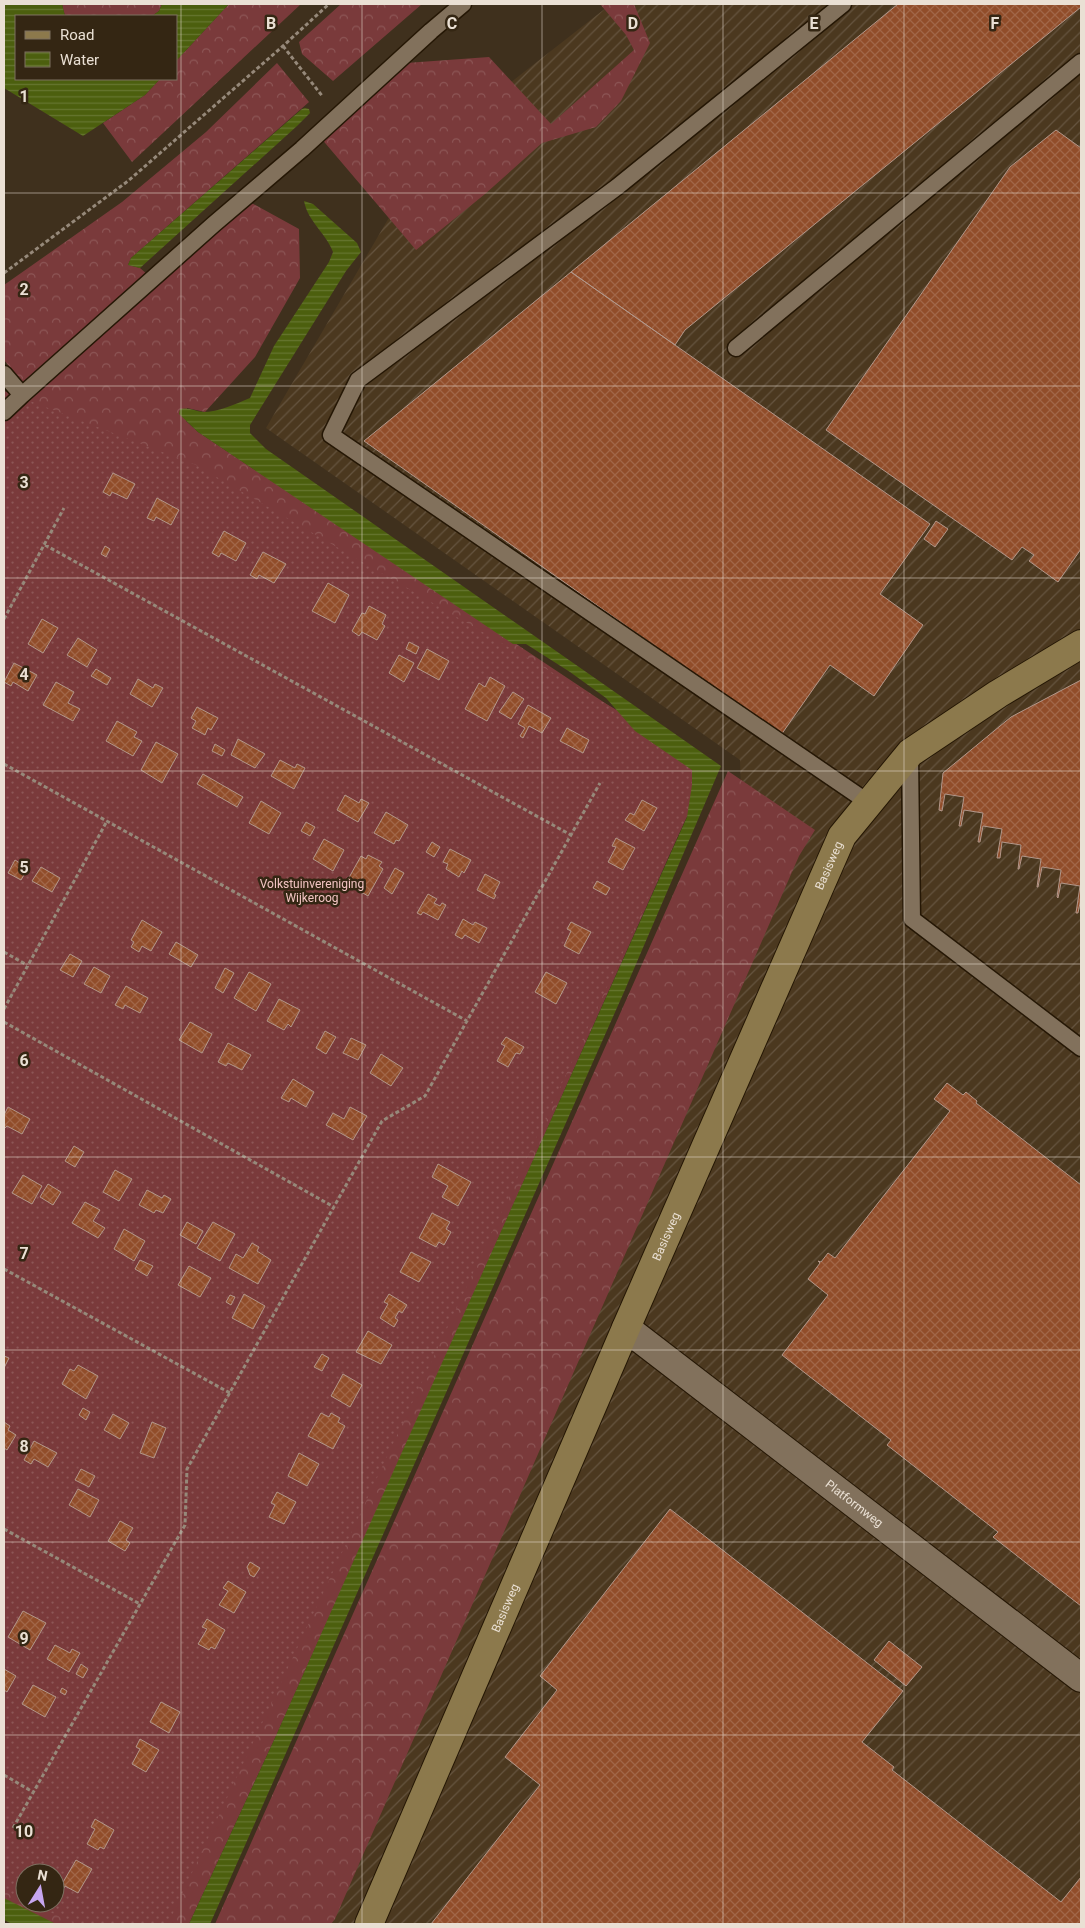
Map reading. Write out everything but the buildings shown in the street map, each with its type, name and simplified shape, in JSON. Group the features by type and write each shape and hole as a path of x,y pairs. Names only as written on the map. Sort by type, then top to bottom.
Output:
{"street":[{"name":"Basisweg","path":"369,1924 626,1328 842,836 910,753 998,694 1081,644"},
{"name":"Platformweg","path":"626,1328 1081,1678"}],"lane":[{"path":"4,412 206,230 302,149 463,4"},
{"path":"843,4 617,187 358,380 330,435 869,803"},
{"path":"736,348 1081,62"},
{"path":"4,374 22,396"},
{"path":"910,753 912,919 1081,1048"}],"path":[{"path":"4,273 128,181 329,4"},
{"path":"283,46 338,116"},
{"path":"4,619 46,545 64,508"},
{"path":"46,545 571,835"},
{"path":"4,764 467,1021"},
{"path":"13,1828 185,1525 187,1470 334,1207 382,1122 426,1096 600,783"},
{"path":"4,1009 107,821"},
{"path":"4,952 27,964"},
{"path":"4,1022 334,1207"},
{"path":"4,1269 230,1393"},
{"path":"4,1529 140,1604"},
{"path":"4,1776 33,1792"}],"shaded area":[{"path":"611,4 1081,4 1081,1924 256,1924 743,849 740,760 266,428 432,144"}],"green space":[{"path":"62,4 162,4 159,11 153,15 65,15"},
{"path":"229,4 301,4 132,162 103,123 145,95 159,80 178,80 178,59"},
{"path":"341,4 422,4 333,81 302,54 299,42"},
{"path":"600,4 634,4 650,43 621,101 596,127 542,143 485,194 416,250 320,137 406,63 489,57 551,124 634,50 626,35"},
{"path":"277,63 309,102 131,258 128,265 140,268 148,275 24,385 4,360 4,285 122,202 206,132"},
{"name":"Volkstuinvereniging Wijkeroog","path":"248,201 299,229 300,278 255,357 205,412 187,408 186,421 198,432 707,771 275,1738 189,1924 54,1924 32,1913 61,1913 67,1916 4,421"},
{"name":"Volkstuinvereniging Wijkeroog","path":"4,391 196,465 711,765 168,1924 75,1924 52,1913 65,1913 65,1863 15,1863 15,1895 4,1890"},
{"path":"728,771 815,830 799,856 335,1919 331,1924 215,1924"},
{"name":"Volkstuinvereniging Wijkeroog","path":"4,1881 15,1887 15,1904 4,1899"}],"water":[{"path":"4,4 62,4 65,15 15,15 15,80 159,80 145,95 83,136 4,88"},
{"path":"162,4 229,4 178,59 178,15 153,15 159,11"},
{"path":"305,108 309,109 310,113 297,126 140,268 128,265 131,258"},
{"path":"304,201 313,204 357,243 361,252 346,271 250,425 250,433 266,449 721,766 624,992 210,1924 189,1924 275,1738 687,817 692,785 692,770 635,731 606,698 526,644 513,644 198,432 179,414 180,409 186,408 203,412 215,411 250,398 274,346 329,262 333,252 309,215"},
{"path":"4,1898 15,1904 15,1913 34,1913 56,1924 12,1924 4,1920"}]}
